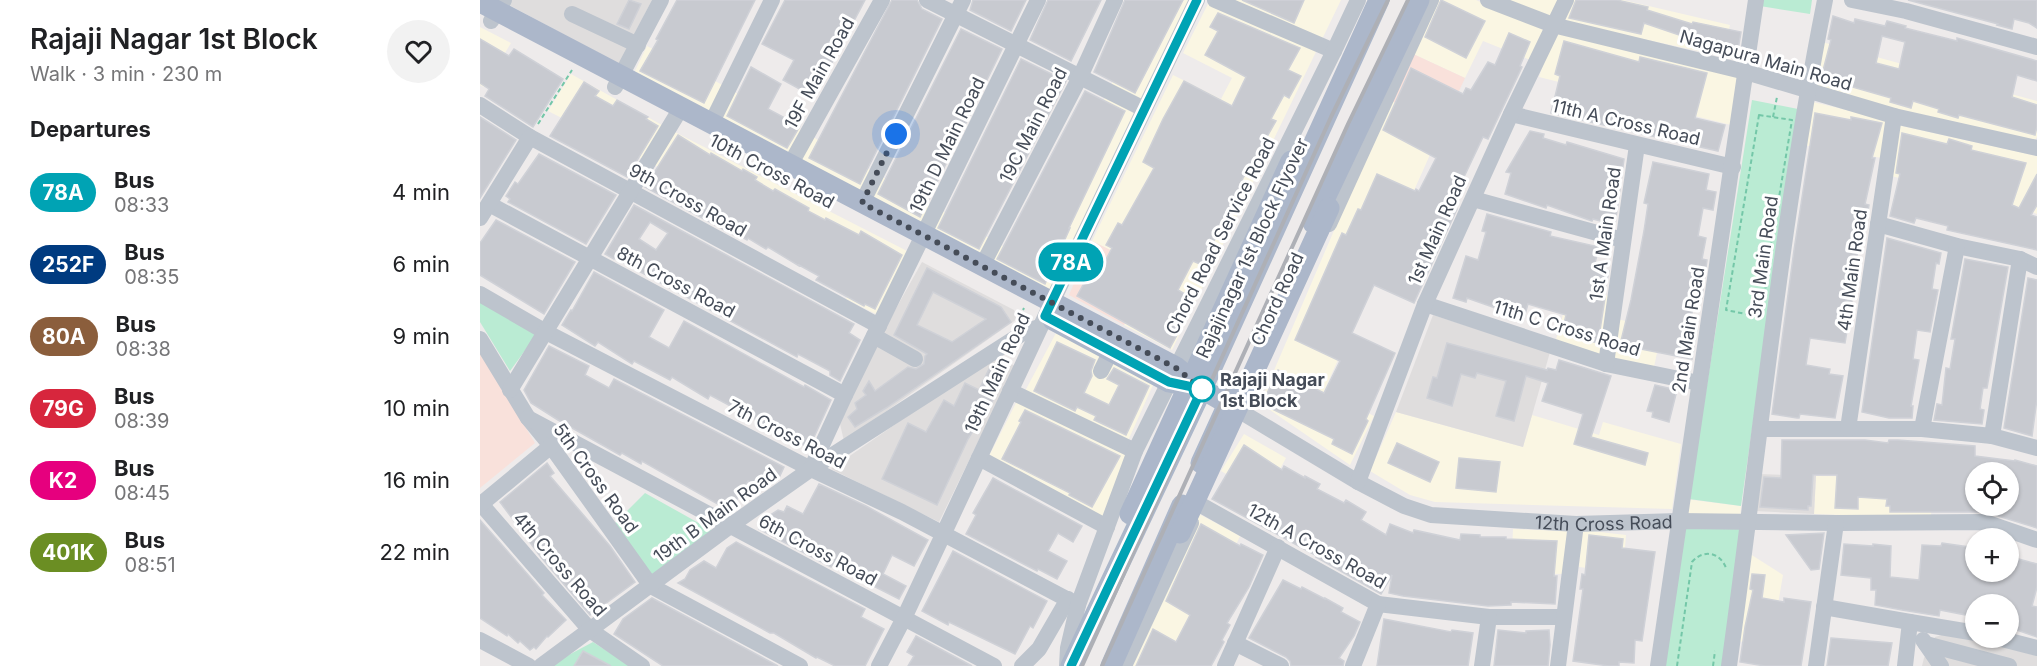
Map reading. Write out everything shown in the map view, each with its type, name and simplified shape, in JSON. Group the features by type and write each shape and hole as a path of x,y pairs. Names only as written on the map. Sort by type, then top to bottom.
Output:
{"main road":[{"name":"Chord Road","path":"1069,666 1116,574 1379,0"},
{"name":"Chord Road","path":"1111,666 1148,579 1235,408 1353,139 1419,0"},
{"name":"10th Cross Road","path":"490,10 575,66 618,82"},
{"name":"10th Cross Road","path":"490,10 618,82 921,242 1111,351 1173,375"},
{"name":"Rajajinagar 1st Block Flyover","path":"1116,574 1118,539 1291,161 1308,126 1335,96"},
{"name":"10th Cross Road","path":"677,113 711,124 862,203 921,242 982,266 1046,315 1202,389"},
{"path":"1148,579 1171,553 1350,163 1354,151 1353,139"},
{"name":"12th Cross Road","path":"1202,389 1235,408"}],"street":[{"path":"618,82 661,0"},
{"path":"711,124 772,0"},
{"name":"19F Main Road","path":"790,165 882,0"},
{"path":"927,0 960,7 1017,45 1144,110"},
{"name":"19th D Main Road","path":"811,470 845,395 1038,0"},
{"name":"19C Main Road","path":"982,266 1080,78 1115,0"},
{"name":"19th Main Road","path":"879,666 904,618 1197,0"},
{"path":"1215,0 1334,51"},
{"name":"Chord Road Service Road","path":"1095,558 1135,451 1358,0"},
{"path":"1124,666 1199,504 1235,408 1431,0"},
{"name":"Nagapura Main Road","path":"1488,0 1552,25 1746,72 1894,116 2037,148"},
{"name":"1st Main Road","path":"1358,482 1425,304 1552,25 1566,0"},
{"name":"2nd Main Road","path":"1658,666 1756,0"},
{"name":"3rd Main Road","path":"1729,666 1783,242 1807,91 1825,0"},
{"path":"1852,0 1907,5 2037,47"},
{"path":"862,203 960,7"},
{"path":"573,14 638,45"},
{"name":"9th Cross Road","path":"480,105 530,137 630,190 877,331 915,359"},
{"path":"510,390 677,113"},
{"name":"11th A Cross Road","path":"1511,114 1733,167"},
{"name":"4th Main Road","path":"1848,429 1894,116"},
{"path":"484,211 530,137"},
{"name":"1st A Main Road","path":"1606,364 1637,145"},
{"path":"1473,199 1623,240"},
{"name":"8th Cross Road","path":"484,211 589,258 845,395"},
{"path":"1878,224 1957,246 2020,260 2037,267"},
{"path":"1922,429 1957,246"},
{"path":"1992,436 2020,260"},
{"name":"7th Cross Road","path":"480,294 544,331 811,470 944,534 1073,602"},
{"name":"11th C Cross Road","path":"1425,304 1606,364 1699,383"},
{"name":"19th B Main Road","path":"541,666 730,526 811,470 1026,332 1046,315"},
{"name":"5th Cross Road","path":"480,339 528,418 551,446 651,586 800,666"},
{"path":"1101,371 1111,351"},
{"path":"1010,392 1135,451"},
{"name":"12th Cross Road","path":"1235,408 1358,482 1404,506 1431,515 1576,524 1679,521 1984,522 2037,540"},
{"name":"6th Cross Road","path":"528,418 994,666"},
{"path":"1760,429 1922,429 1992,436 2037,448"},
{"path":"481,504 551,446"},
{"path":"979,458 1107,527"},
{"name":"4th Cross Road","path":"481,504 590,630 642,666"},
{"name":"12th A Cross Road","path":"1199,504 1378,604 1490,617 1563,617"},
{"path":"1816,666 1836,523"},
{"path":"1558,666 1576,524"},
{"path":"1225,666 1278,547"},
{"name":"Chord Road","path":"1069,666 1068,648 1073,602 1095,558"},
{"path":"1022,666 1040,649 1073,602"},
{"path":"1353,666 1378,604"},
{"path":"1824,607 1965,631"},
{"path":"1482,666 1490,617"},
{"path":"1910,622 1941,666"},
{"path":"1905,666 1910,622"},
{"path":"480,640 529,666"},
{"path":"1235,642 1281,666"},
{"path":"2019,643 2037,648"},
{"path":"1926,644 2009,666"}],"path":[{"path":"530,137 575,66"},
{"path":"1773,117 1780,82"},
{"path":"1759,114 1773,117 1792,120 1770,251 1763,260 1768,271 1761,316 1726,310 1759,114"},
{"path":"1677,666 1692,562 1704,553 1714,554 1723,561 1726,572"}],"shaded area":[{"path":"511,0 652,0 619,64 507,4"},
{"path":"1152,0 1191,0 1050,290 633,75 647,46 717,82 1027,260"},
{"path":"1210,0 1341,0 1172,350 1124,325 1150,270 1092,241 1173,75 1221,99 1232,78 1183,53"},
{"path":"1435,0 1476,0 1498,10 1741,76 1731,125 1539,77 1543,65 1483,41 1465,78 1411,53"},
{"path":"1505,0 1623,0 1730,25 1722,56 1564,22"},
{"path":"480,27 511,43 484,87 480,85"},
{"path":"1822,42 2037,101 2037,137 2034,142 1813,89"},
{"path":"1411,53 1465,78 1442,128 1390,100"},
{"path":"571,74 669,129 911,253 878,315 846,299 860,270 548,111"},
{"path":"1390,100 1442,128 1324,391 1374,416 1350,465 1260,403"},
{"path":"1809,101 1888,120 1882,158 1803,145"},
{"path":"1897,125 2037,156 2037,214 2025,209 1891,176"},
{"path":"1092,241 1151,270 1124,325 1069,295"},
{"path":"922,262 1014,310 1017,319 844,441 840,424 879,339"},
{"path":"1571,286 1609,296 1600,356 1555,343"},
{"path":"1433,315 1550,352 1523,447 1396,412"},
{"path":"1617,319 1662,329 1654,367 1609,358"},
{"path":"1056,333 1153,385 1127,443 1024,393"},
{"path":"480,353 535,443 480,488"},
{"path":"995,355 1015,366 939,522 831,469"},
{"path":"1019,397 1135,454 1103,518 987,460"},
{"path":"1396,412 1523,447 1532,415 1599,435 1603,422 1681,444 1672,509 1435,502 1410,495 1370,471"},
{"path":"1244,434 1286,458 1265,496 1221,471"},
{"path":"1758,474 1816,476 1814,514 1755,511"},
{"path":"1816,476 1932,477 1931,518 1814,514"},
{"path":"1685,499 1741,506 1740,518 1683,517"},
{"path":"1199,514 1240,536 1182,666 1128,666"},
{"path":"1513,529 1569,531 1564,574 1511,573"},
{"path":"1582,530 1626,535 1623,572 1579,567"},
{"path":"1747,552 1783,575 1771,645 1736,641"},
{"path":"1951,632 1965,636 1965,648 2008,648 2037,656 2037,666 1922,666 1935,637"}],"green space":[{"path":"1761,0 1812,0 1810,14 1760,6"},
{"path":"1752,100 1798,109 1741,506 1689,499"},
{"path":"480,300 537,334 510,371 480,322"},
{"path":"645,493 713,531 654,577 612,526"},
{"path":"1685,526 1745,528 1725,666 1664,666"},
{"path":"593,642 630,666 548,666"}],"building":[{"path":"629,0 641,4 629,29 617,24"},
{"path":"677,0 755,0 704,103 640,71"},
{"path":"785,0 865,0 814,97 783,80 794,60 762,44"},
{"path":"892,0 917,0 922,9 942,19 860,184 809,158"},
{"path":"973,0 1026,0 1011,31 970,10"},
{"path":"1048,0 1101,0 1071,61 1030,40"},
{"path":"1125,0 1183,0 1135,93 1094,72"},
{"path":"1242,0 1304,0 1294,23"},
{"path":"1441,0 1485,21 1466,58 1425,37"},
{"path":"1576,0 1617,0 1648,7 1647,10 1692,24 1693,22 1741,32 1737,56 1727,54 1728,48 1691,39 1644,23 1641,34 1569,18"},
{"path":"1908,0 2037,0 2037,28 2014,19 2012,29"},
{"path":"1218,13 1300,48 1288,70 1301,76 1289,98 1284,95 1271,119 1276,121 1242,180 1244,181 1202,265 1193,261 1178,290 1190,297 1178,320 1184,322 1170,348 1077,296 1094,265 1101,269 1112,248 1106,245 1118,223 1122,225 1154,168 1143,162 1184,81 1232,106 1246,77 1205,55 1218,31 1210,27"},
{"path":"1833,16 1854,23 1855,19 1885,26 1887,21 1906,26 1905,28 1957,41 1957,38 2037,61 2037,81 2017,75 2012,97 2037,105 2035,135 1959,115 1958,118 1913,101 1911,108 1890,102 1891,98 1821,78 1831,40 1828,39","holes":["1882,36 1905,42 1899,69 1876,63"]},
{"path":"961,29 1002,49 920,217 878,194"},
{"path":"1509,33 1530,42 1520,66 1522,67 1488,139 1483,137 1464,177 1451,206 1457,209 1414,303 1374,285 1352,333 1395,353 1352,454 1332,444 1334,439 1262,404 1278,370 1324,393 1340,361 1295,340 1342,233 1346,235 1358,209 1361,210 1377,174 1419,191 1436,158 1383,130 1411,68 1463,94 1466,88 1471,90 1488,62 1495,65"},
{"path":"480,39 509,56 514,49 563,79 533,127 485,96 489,89 480,83"},
{"path":"1564,41 1639,62 1640,57 1707,73 1695,118 1725,125 1718,151 1551,113 1560,76 1555,74"},
{"path":"1021,59 1066,81 979,249 938,228"},
{"path":"751,67 781,84 768,109 800,126 787,148 727,116"},
{"path":"584,82 599,91 595,96 613,106 617,100 648,117 646,119 658,126 627,177 550,136"},
{"path":"1085,91 1125,111 1045,284 997,259"},
{"path":"1815,113 1882,123 1872,158 1875,158 1865,204 1869,205 1861,250 1858,250 1853,276 1848,275 1846,300 1852,301 1845,343 1810,338 1806,365 1830,369 1829,374 1843,376 1835,418 1800,414 1797,418 1772,414"},
{"path":"480,117 516,140 480,198"},
{"path":"1530,131 1544,134 1543,138 1566,145 1567,142 1624,159 1615,225 1593,219 1592,221 1547,205 1546,208 1505,194 1511,173 1506,172"},
{"path":"1902,133 1947,144 1949,139 1972,146 1971,150 2026,163 2012,205 2019,208 2037,174 2037,205 2031,215 2037,217 2037,250 1947,230 1948,226 1916,218 1914,223 1890,216 1900,174 1896,173"},
{"path":"678,135 710,155 711,153 757,177 755,180 809,208 808,211 859,235 861,231 902,255 875,309 865,304 864,306 816,280 819,276 768,247 766,249 748,238 747,240 742,237 741,239 645,187"},
{"path":"539,154 616,195 586,244 508,202 510,199 506,196 515,182 518,184"},
{"path":"1653,162 1709,174 1706,190 1716,192 1713,210 1703,208 1698,236 1706,238 1702,259 1707,260 1701,303 1694,302 1689,328 1697,329 1692,359 1620,345 1644,231 1648,204 1644,203"},
{"path":"634,205 854,324 849,333 860,340 840,381 830,375 830,371 798,354 797,357 605,254","holes":["650,222 668,233 656,250 639,239"]},
{"path":"1487,214 1551,232 1550,236 1599,247 1594,267 1609,271 1603,297 1605,298 1598,343 1579,338 1581,332 1563,328 1566,315 1528,304 1524,318 1467,298 1466,302 1453,298 1466,256 1478,260 1486,232 1482,231"},
{"path":"496,220 575,262 544,314 480,275 480,243"},
{"path":"1887,238 1941,253 1939,264 1936,263 1932,289 1938,290 1930,332 1917,330 1913,359 1919,360 1911,406 1913,406 1912,418 1889,418 1862,412"},
{"path":"1965,259 2008,267 1987,388 1983,388 1980,409 1984,410 1982,424 1934,420 1937,404 1942,405 1946,368 1950,369 1955,339 1951,339"},
{"path":"927,268 1001,307 1011,322 855,427 848,417 857,409 855,403 866,395 863,391 869,381 875,391 908,367 916,369 924,364 927,354 894,335","holes":["933,292 986,319 952,342 917,325"]},
{"path":"594,272 664,310 649,337 669,348 684,321 831,400 809,448 710,395 708,399 672,377 670,380 634,361 632,364 598,342 595,346 562,325"},
{"path":"2028,278 2037,280 2037,399 2032,436 2004,428"},
{"path":"1057,342 1095,360 1091,371 1092,376 1084,393 1109,405 1119,385 1107,379 1114,368 1149,386 1126,435 1094,420 1096,416 1077,407 1075,411 1034,391"},
{"path":"1447,343 1547,370 1548,368 1556,370 1559,360 1611,376 1591,437 1648,453 1645,465 1574,444 1583,414 1542,401 1548,383 1526,376 1514,421 1496,416 1506,381 1477,373 1475,378 1461,374 1452,406 1427,398 1433,377 1437,378"},
{"path":"549,346 589,366 585,375 609,388 614,379 784,467 778,480 771,477 767,486 761,483 759,487 748,481 730,511 642,461 641,464 622,453 620,455 558,420 531,403 524,390"},
{"path":"997,364 1008,369 987,412 985,411 968,439 937,505 882,479 908,423 926,432 944,400 954,406 965,383 979,390 989,369"},
{"path":"1655,385 1677,390 1669,422 1652,417 1653,412 1647,411"},
{"path":"1025,410 1120,456 1092,507 1069,495 1070,493 1002,459"},
{"path":"1782,440 1865,440 1888,443 1889,440 1898,440 1975,446 1975,456 2015,460 2037,466 2037,528 1998,516 2019,516 2019,462 1965,462 1965,512 1890,512 1890,506 1886,506 1887,499 1858,497 1858,509 1835,508 1837,475 1813,475 1811,506 1808,506 1808,510 1760,507 1764,477 1781,478"},
{"path":"1397,443 1439,462 1430,482 1388,463"},
{"path":"1244,445 1282,470 1284,466 1305,478 1305,476 1320,484 1317,489 1344,503 1346,500 1366,512 1361,520 1386,535 1390,524 1413,533 1414,530 1460,540 1461,534 1557,541 1554,576 1557,576 1555,604 1511,602 1511,605 1488,606 1403,596 1389,593 1392,575 1381,594 1212,499"},
{"path":"1459,458 1500,462 1496,492 1456,488"},
{"path":"547,463 554,473 550,476 610,546 635,582 590,615 540,556 500,502"},
{"path":"993,478 1082,526 1073,542 1058,533 1048,551 1067,561 1057,579 966,534 976,515 973,513"},
{"path":"819,484 866,506 928,540 914,566 892,555 883,574 906,586 899,599 759,529 764,519 778,510 784,512 787,506 803,514"},
{"path":"480,520 544,593 542,595 566,620 536,649 534,647 530,650 520,641 518,643 508,634 507,636 480,618"},
{"path":"1201,524 1240,546 1241,544 1263,555 1249,587 1227,623 1230,625 1222,640 1224,642 1211,666 1136,666 1153,629 1176,642 1190,615 1166,601"},
{"path":"1824,533 1819,569 1811,570 1786,535"},
{"path":"1589,535 1623,539 1622,548 1655,552 1642,641 1635,640 1634,663 1619,662 1619,666 1609,666 1573,661 1583,589 1580,589 1582,574 1585,575"},
{"path":"736,542 865,609 861,617 884,629 865,666 835,666 816,658 774,633 770,633 678,583 685,579 690,570 704,561 716,568 727,548"},
{"path":"1942,543 1965,546 1965,582 2019,582 2019,559 2037,564 2037,587 2032,606 2037,607 2037,637 2019,631 2019,594 1965,594 1965,615 1940,610 1939,616 1875,605 1876,590 1871,590 1871,578 1841,575 1844,544 1891,546 1890,577 1919,580 1922,545 1941,546"},
{"path":"953,551 1047,601 1033,628 1030,626 1015,654 922,611"},
{"path":"1752,574 1765,575 1762,598 1784,602 1784,598 1811,602 1801,666 1765,666 1740,662 1753,590 1750,589"},
{"path":"1283,580 1325,598 1343,608 1341,612 1360,622 1354,636 1339,658 1344,661 1343,666 1291,666 1286,657 1249,638"},
{"path":"652,598 778,666 663,666 614,634 623,619"},
{"path":"1384,619 1451,632 1452,630 1473,633 1468,666 1377,666"},
{"path":"1498,630 1526,633 1526,631 1549,630 1548,666 1494,666"},
{"path":"916,636 972,666 908,666 914,656 907,652"},
{"path":"1831,638 1892,643 1888,666 1827,666"},
{"path":"583,651 611,666 574,666"}],"railway":[{"path":"1082,666 1331,117 1388,0"},
{"path":"1102,666 1348,124 1408,0"}],"bus line":[{"name":"78A","path":"1071,666 1202,389 1169,382 1045,316 1197,0"}],"place":[{"name":"Rajaji Nagar 1st Block","path":"1202,389"}],"route":[{"path":"896,134 862,203 1176,368 1202,389"}]}
